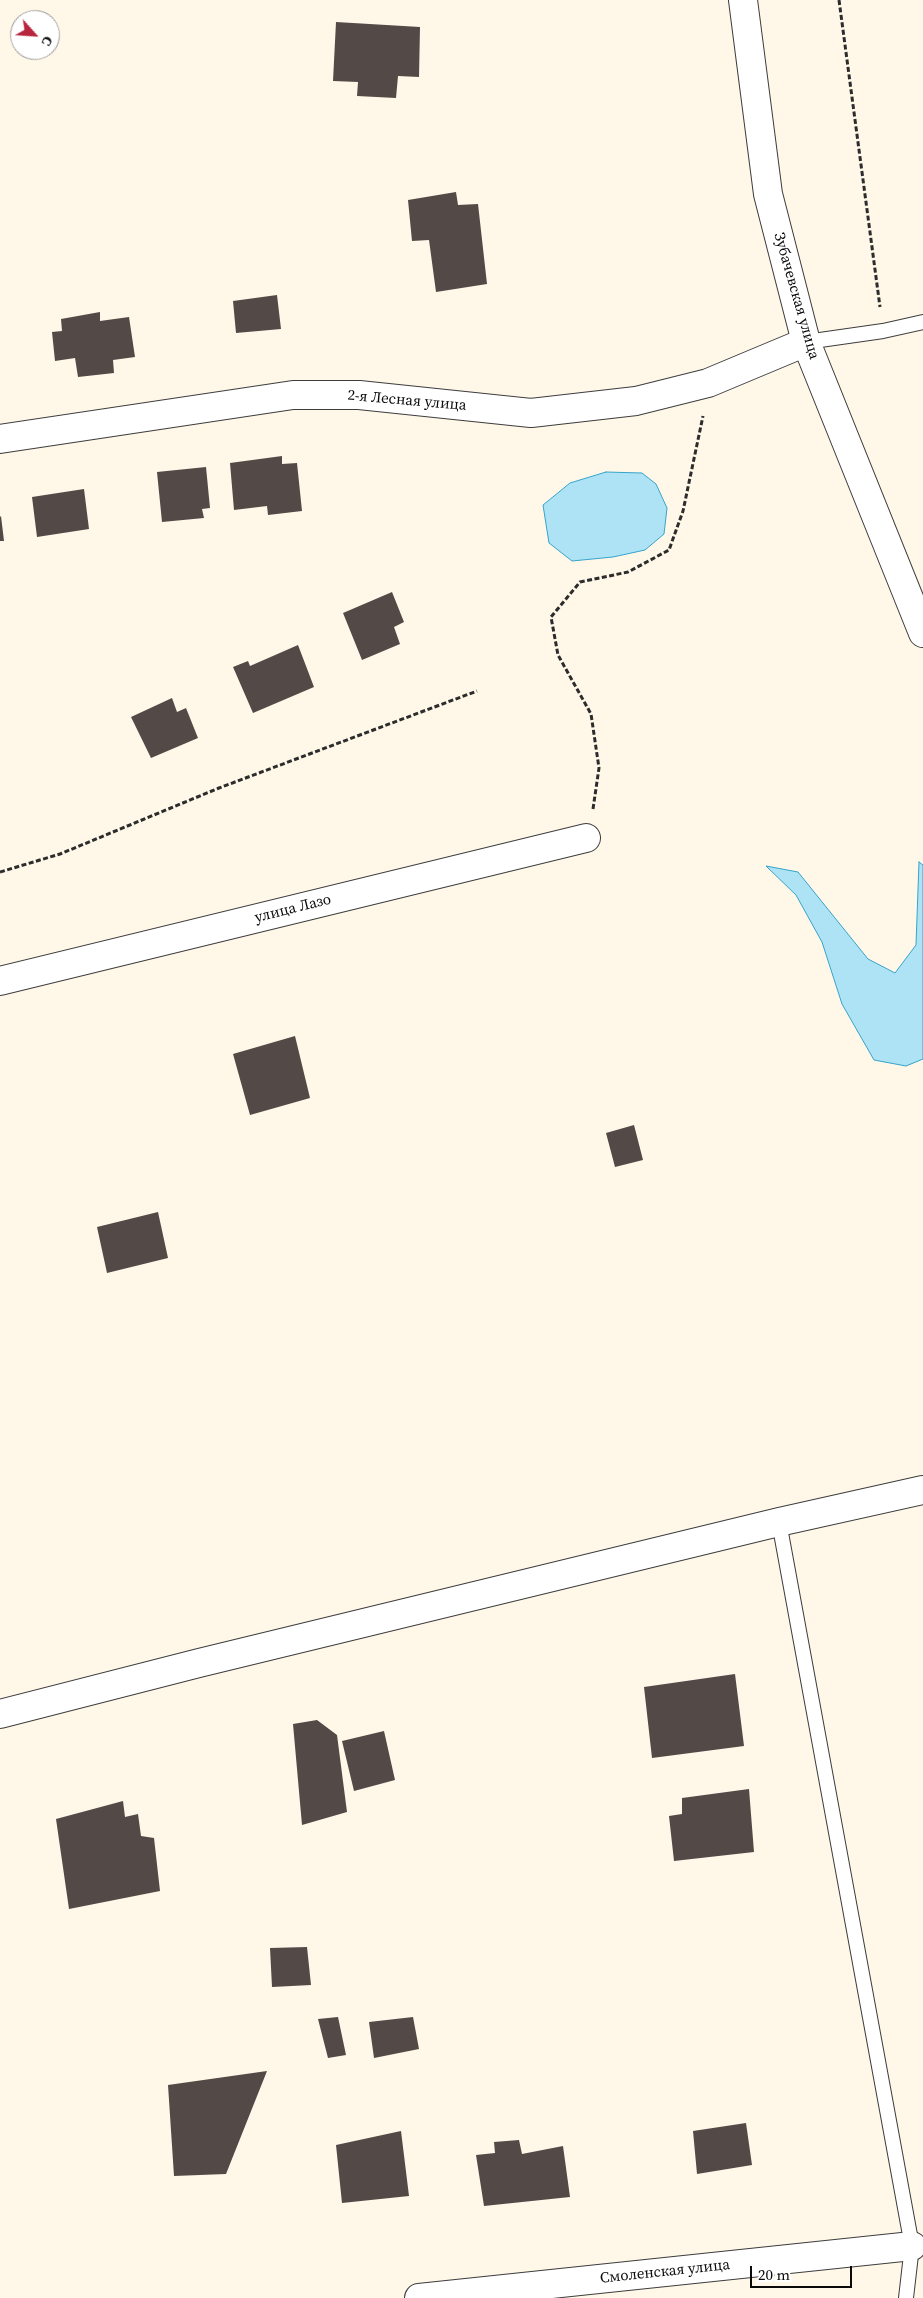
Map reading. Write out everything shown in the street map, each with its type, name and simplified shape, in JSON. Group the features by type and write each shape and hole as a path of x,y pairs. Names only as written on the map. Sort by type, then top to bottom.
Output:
{"street":[{"name":"Зубачевская улица","path":"743,0 768,194 806,342 923,633"},
{"name":"2-я Лесная улица","path":"0,439 293,395 360,395 531,412 636,401 708,383 806,342"},
{"name":"улица Лазо","path":"0,981 586,838"},
{"path":"0,1714 198,1663 779,1522 923,1490"},
{"name":"Смоленская улица","path":"419,2298 912,2246"}],"lane":[{"path":"806,342 883,331 923,322"},
{"path":"779,1522 912,2246 906,2298"}],"path":[{"path":"840,0 883,331"},
{"path":"586,838 591,822 599,768 591,714 558,655 552,618 580,582 628,572 669,550 685,502 699,438 708,383"},
{"path":"0,872 60,854 219,788 477,691"}],"water":[{"path":"606,472 642,473 656,484 667,508 664,534 645,550 613,557 572,561 549,543 543,505 570,483"},
{"path":"919,862 923,865 923,1059 906,1066 874,1060 842,1004 822,942 796,895 766,866 798,872 868,959 895,973 916,945"}],"building":[{"path":"336,22 420,27 419,77 398,76 396,98 357,96 358,82 333,81"},
{"path":"456,192 458,205 478,204 487,284 436,292 429,240 412,241 408,200"},
{"path":"277,295 281,329 236,333 233,301"},
{"path":"100,312 100,321 129,317 135,357 113,360 114,373 78,377 75,358 55,361 52,332 62,331 61,319"},
{"path":"282,456 282,464 297,463 302,511 268,515 267,506 234,510 230,463"},
{"path":"206,467 210,508 202,509 204,518 162,522 157,472"},
{"path":"84,489 89,529 37,537 32,497"},
{"path":"1,516 4,541 0,541"},
{"path":"392,592 404,622 394,627 400,644 362,660 343,613"},
{"path":"298,645 314,687 253,713 233,667 248,661 250,666"},
{"path":"172,698 177,712 186,708 198,738 151,758 131,717"},
{"path":"295,1036 310,1098 250,1115 233,1054"},
{"path":"634,1125 643,1160 615,1167 606,1133"},
{"path":"158,1212 168,1258 107,1273 97,1227"},
{"path":"735,1674 744,1746 652,1758 644,1687"},
{"path":"317,1720 337,1735 347,1812 302,1825 293,1724"},
{"path":"384,1731 395,1780 354,1791 342,1741"},
{"path":"749,1789 754,1852 674,1861 669,1816 682,1814 682,1798"},
{"path":"123,1801 125,1817 138,1814 141,1836 154,1838 160,1891 69,1909 56,1819"},
{"path":"307,1947 311,1985 272,1987 270,1948"},
{"path":"338,2017 346,2055 328,2058 318,2019"},
{"path":"413,2017 419,2049 374,2058 369,2022"},
{"path":"267,2071 226,2174 174,2176 168,2085"},
{"path":"746,2123 752,2165 697,2174 693,2131"},
{"path":"401,2131 409,2196 342,2203 336,2145"},
{"path":"519,2140 522,2154 563,2146 570,2197 484,2206 476,2155 495,2153 494,2142"}]}
